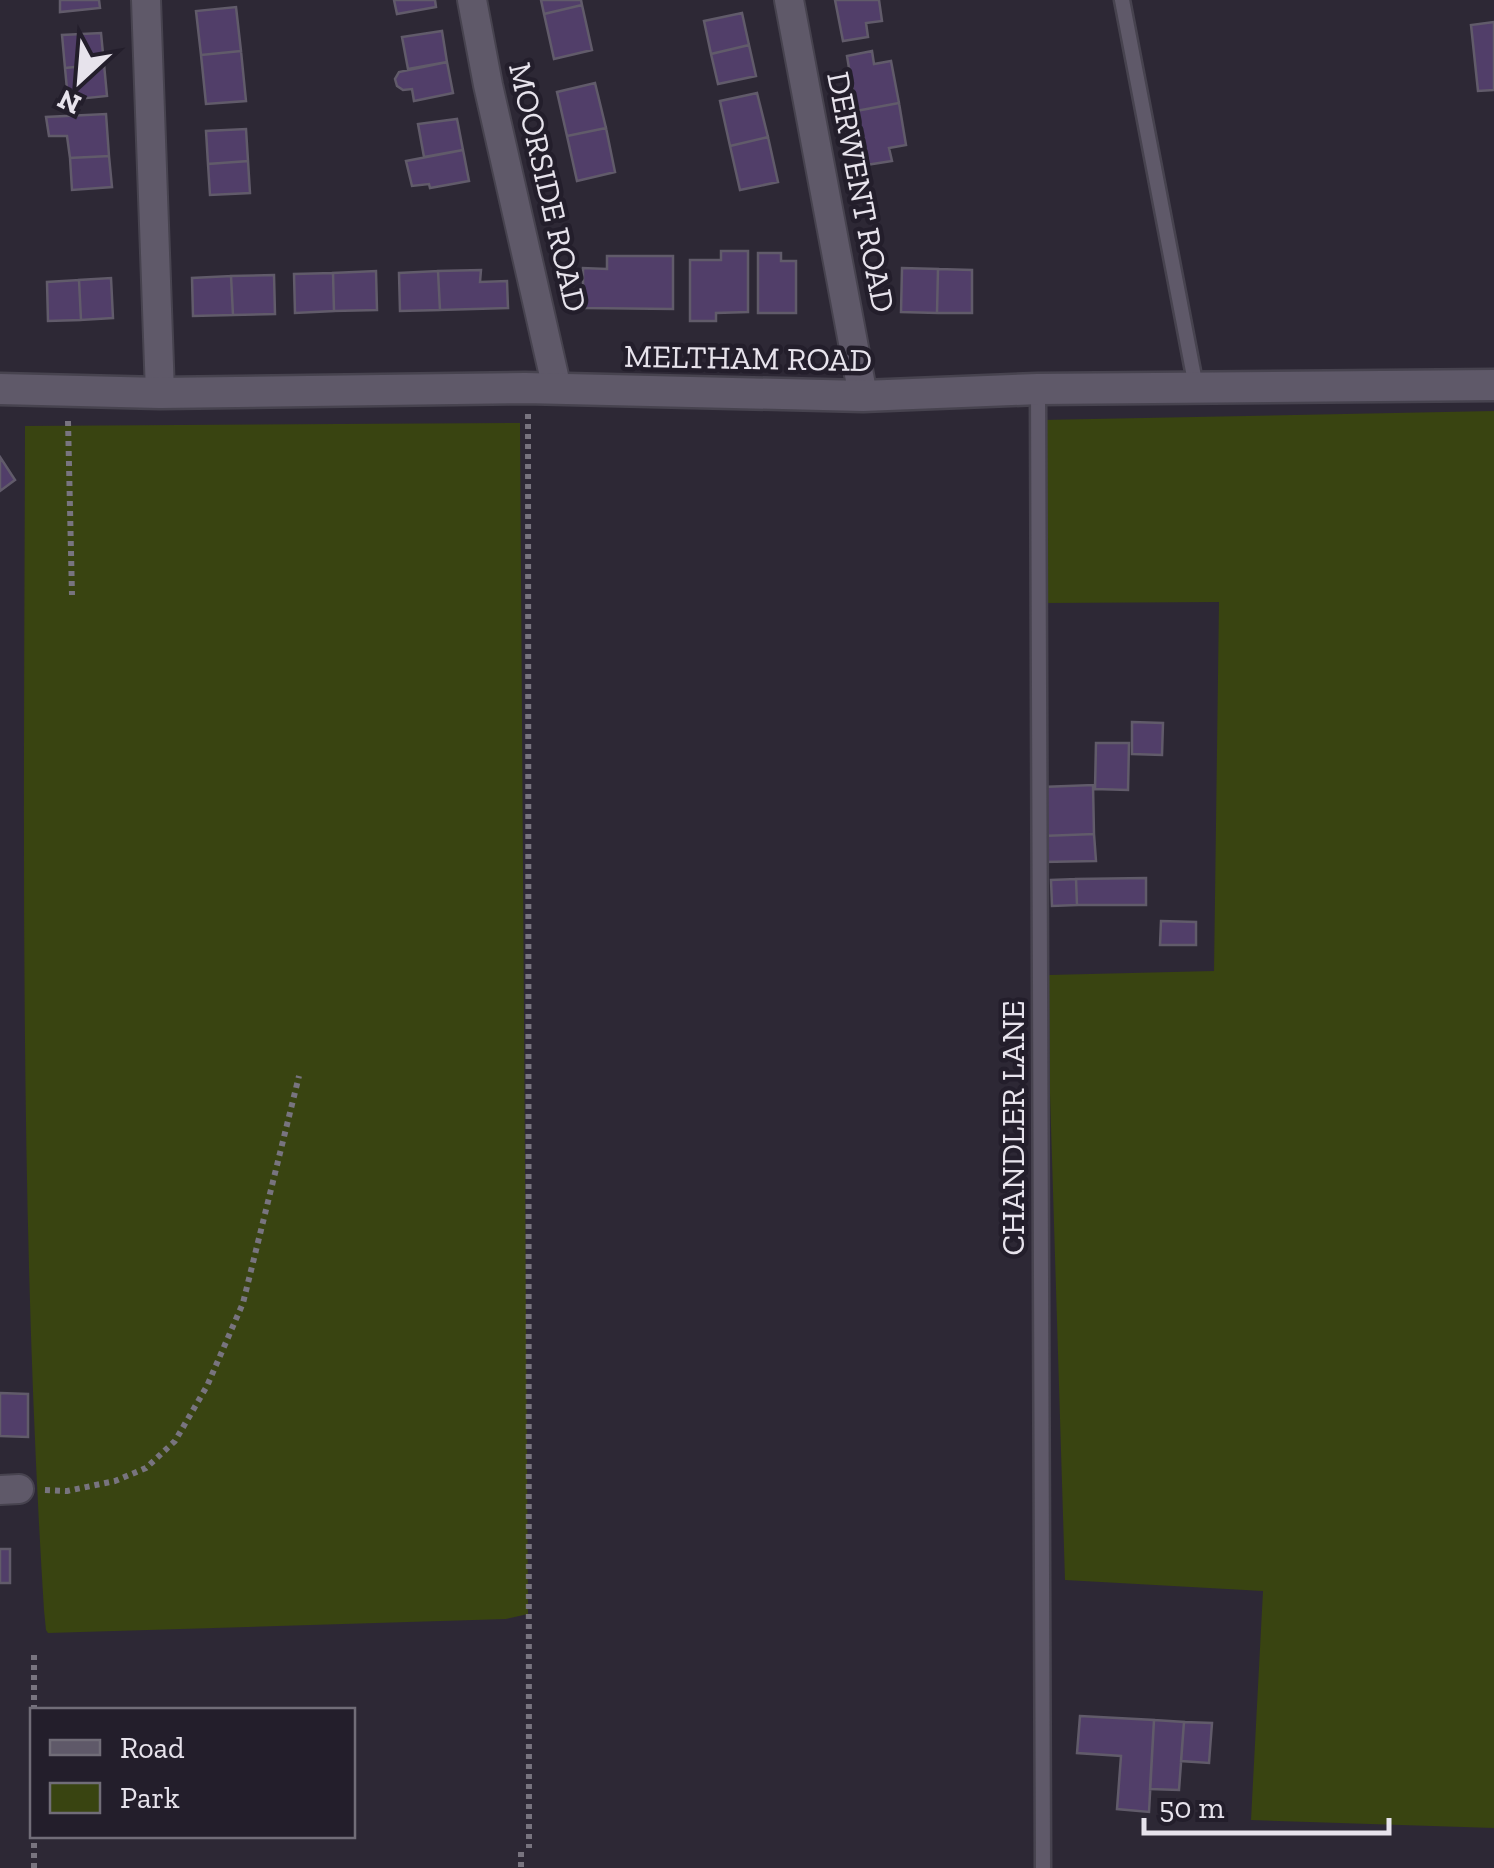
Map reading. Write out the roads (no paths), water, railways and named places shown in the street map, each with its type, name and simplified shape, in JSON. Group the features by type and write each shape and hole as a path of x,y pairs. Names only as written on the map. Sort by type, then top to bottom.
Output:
{"street":[{"path":"146,0 160,392"},
{"name":"MOORSIDE ROAD","path":"472,0 543,389"},
{"name":"DERWENT ROAD","path":"789,0 864,396"},
{"name":"MELTHAM ROAD","path":"0,389 543,389 864,396 1038,389 1494,385"}],"lane":[{"path":"1122,0 1196,387"},
{"name":"CHANDLER LANE","path":"1038,389 1043,1868"}]}
